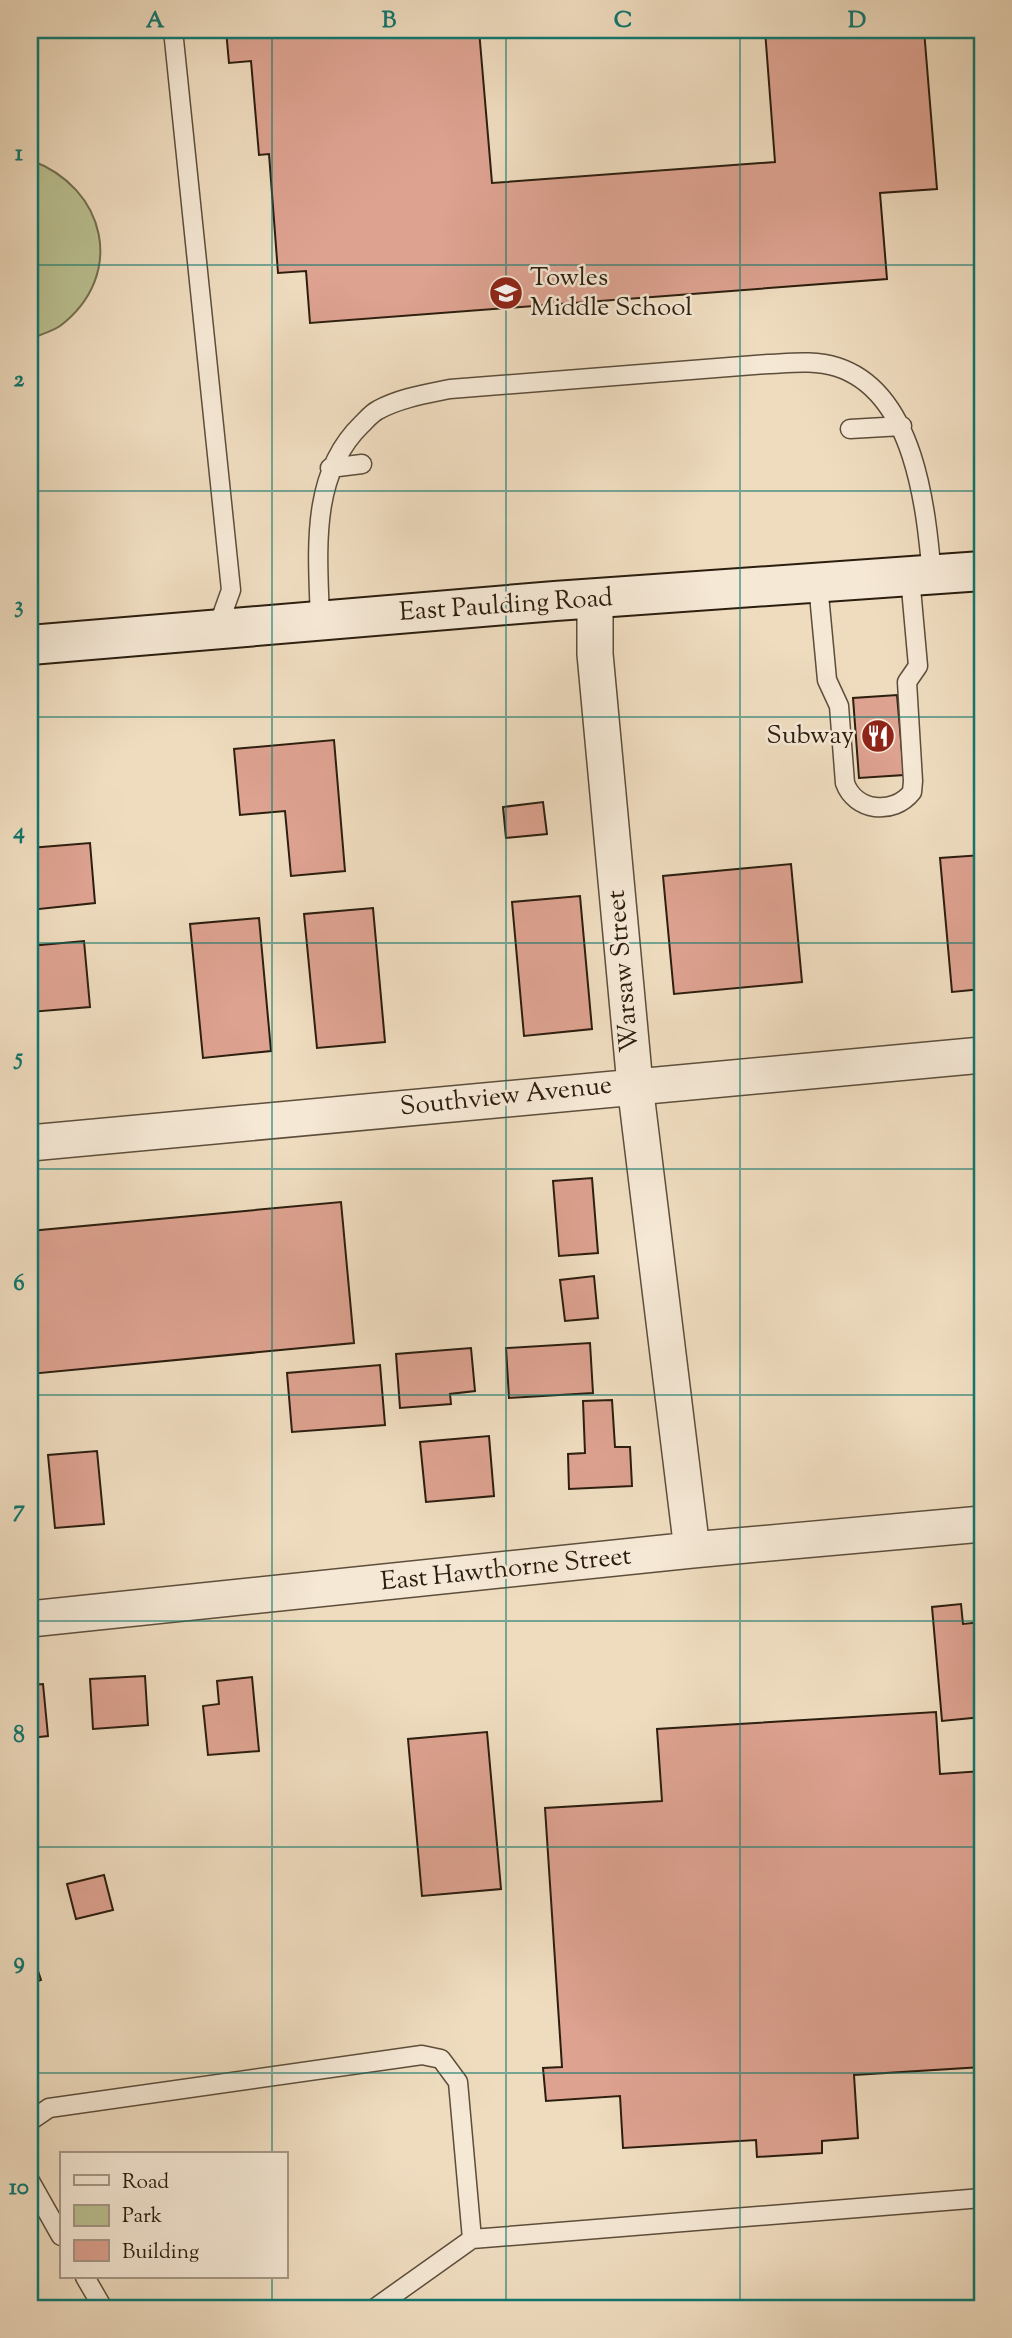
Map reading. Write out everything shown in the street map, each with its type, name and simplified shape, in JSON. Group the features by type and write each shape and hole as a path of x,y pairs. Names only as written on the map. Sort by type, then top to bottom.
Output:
{"main road":[{"name":"East Paulding Road","path":"30,645 982,571"}],"street":[{"name":"Warsaw Street","path":"595,599 595,654 635,1085 692,1550"},
{"name":"Southview Avenue","path":"30,1143 982,1055"},
{"name":"East Hawthorne Street","path":"30,1619 692,1550 982,1524"}],"lane":[{"path":"173,30 231,590 217,629"},
{"path":"320,621 320,500 330,468 347,439 376,411 410,398 450,389 768,364 805,362 838,367 865,382 902,426 914,460 927,519 921,576 918,666 907,682 912,792 895,806 872,807 859,803 849,794 845,783 839,706 827,680 818,584"},
{"path":"850,429 902,426"},
{"path":"330,468 362,464"},
{"path":"30,2121 49,2108 422,2055 441,2059 458,2082 472,2239"},
{"path":"30,2181 60,2234"},
{"path":"375,2308 472,2239 982,2197"},
{"path":"86,2278 103,2308"}],"green space":[{"path":"30,160 56,173 76,190 91,211 99,234 100,258 94,282 81,305 60,326 30,339"}],"building":[{"path":"226,30 479,30 492,183 775,162 765,30 924,30 937,189 880,193 887,279 310,323 306,271 278,273 269,154 259,155 251,61 229,63"},
{"name":"Subway","path":"897,695 904,775 859,778 853,698"},
{"path":"334,740 345,871 291,876 285,811 240,815 234,749"},
{"path":"543,802 547,834 506,838 503,807"},
{"path":"90,843 95,903 30,910 30,848"},
{"path":"982,855 982,989 952,992 940,858"},
{"path":"791,864 802,982 674,994 663,876"},
{"path":"580,896 592,1029 524,1036 512,902"},
{"path":"373,908 385,1042 317,1048 304,914"},
{"path":"259,918 271,1051 203,1058 190,924"},
{"path":"84,941 90,1007 30,1012 30,946"},
{"path":"592,1178 598,1253 559,1256 553,1181"},
{"path":"341,1202 354,1343 30,1374 30,1231"},
{"path":"594,1276 598,1318 565,1321 560,1280"},
{"path":"590,1343 593,1393 509,1398 506,1348"},
{"path":"471,1348 475,1391 450,1394 451,1404 400,1408 396,1354"},
{"path":"380,1365 385,1425 292,1432 287,1373"},
{"path":"612,1400 615,1447 630,1447 632,1486 569,1489 568,1454 585,1453 583,1401"},
{"path":"489,1436 494,1496 426,1502 420,1442"},
{"path":"97,1451 104,1524 55,1528 48,1455"},
{"path":"961,1604 963,1624 982,1622 982,1717 942,1721 932,1607"},
{"path":"145,1676 148,1725 93,1729 90,1679"},
{"path":"252,1677 259,1751 208,1755 203,1706 219,1704 217,1681"},
{"path":"43,1684 48,1736 30,1738 30,1685"},
{"path":"936,1712 940,1774 982,1771 982,2067 854,2075 858,2138 822,2141 822,2153 757,2157 756,2140 623,2148 620,2096 546,2101 543,2068 562,2067 545,1808 662,1801 657,1729"},
{"path":"487,1732 501,1889 422,1896 408,1739"},
{"path":"104,1875 113,1910 76,1919 67,1884"},
{"path":"30,1947 41,1980 30,1984"}],"place":[{"name":"Towles Middle School","path":"506,293"},
{"name":"Subway","path":"878,736"}]}
